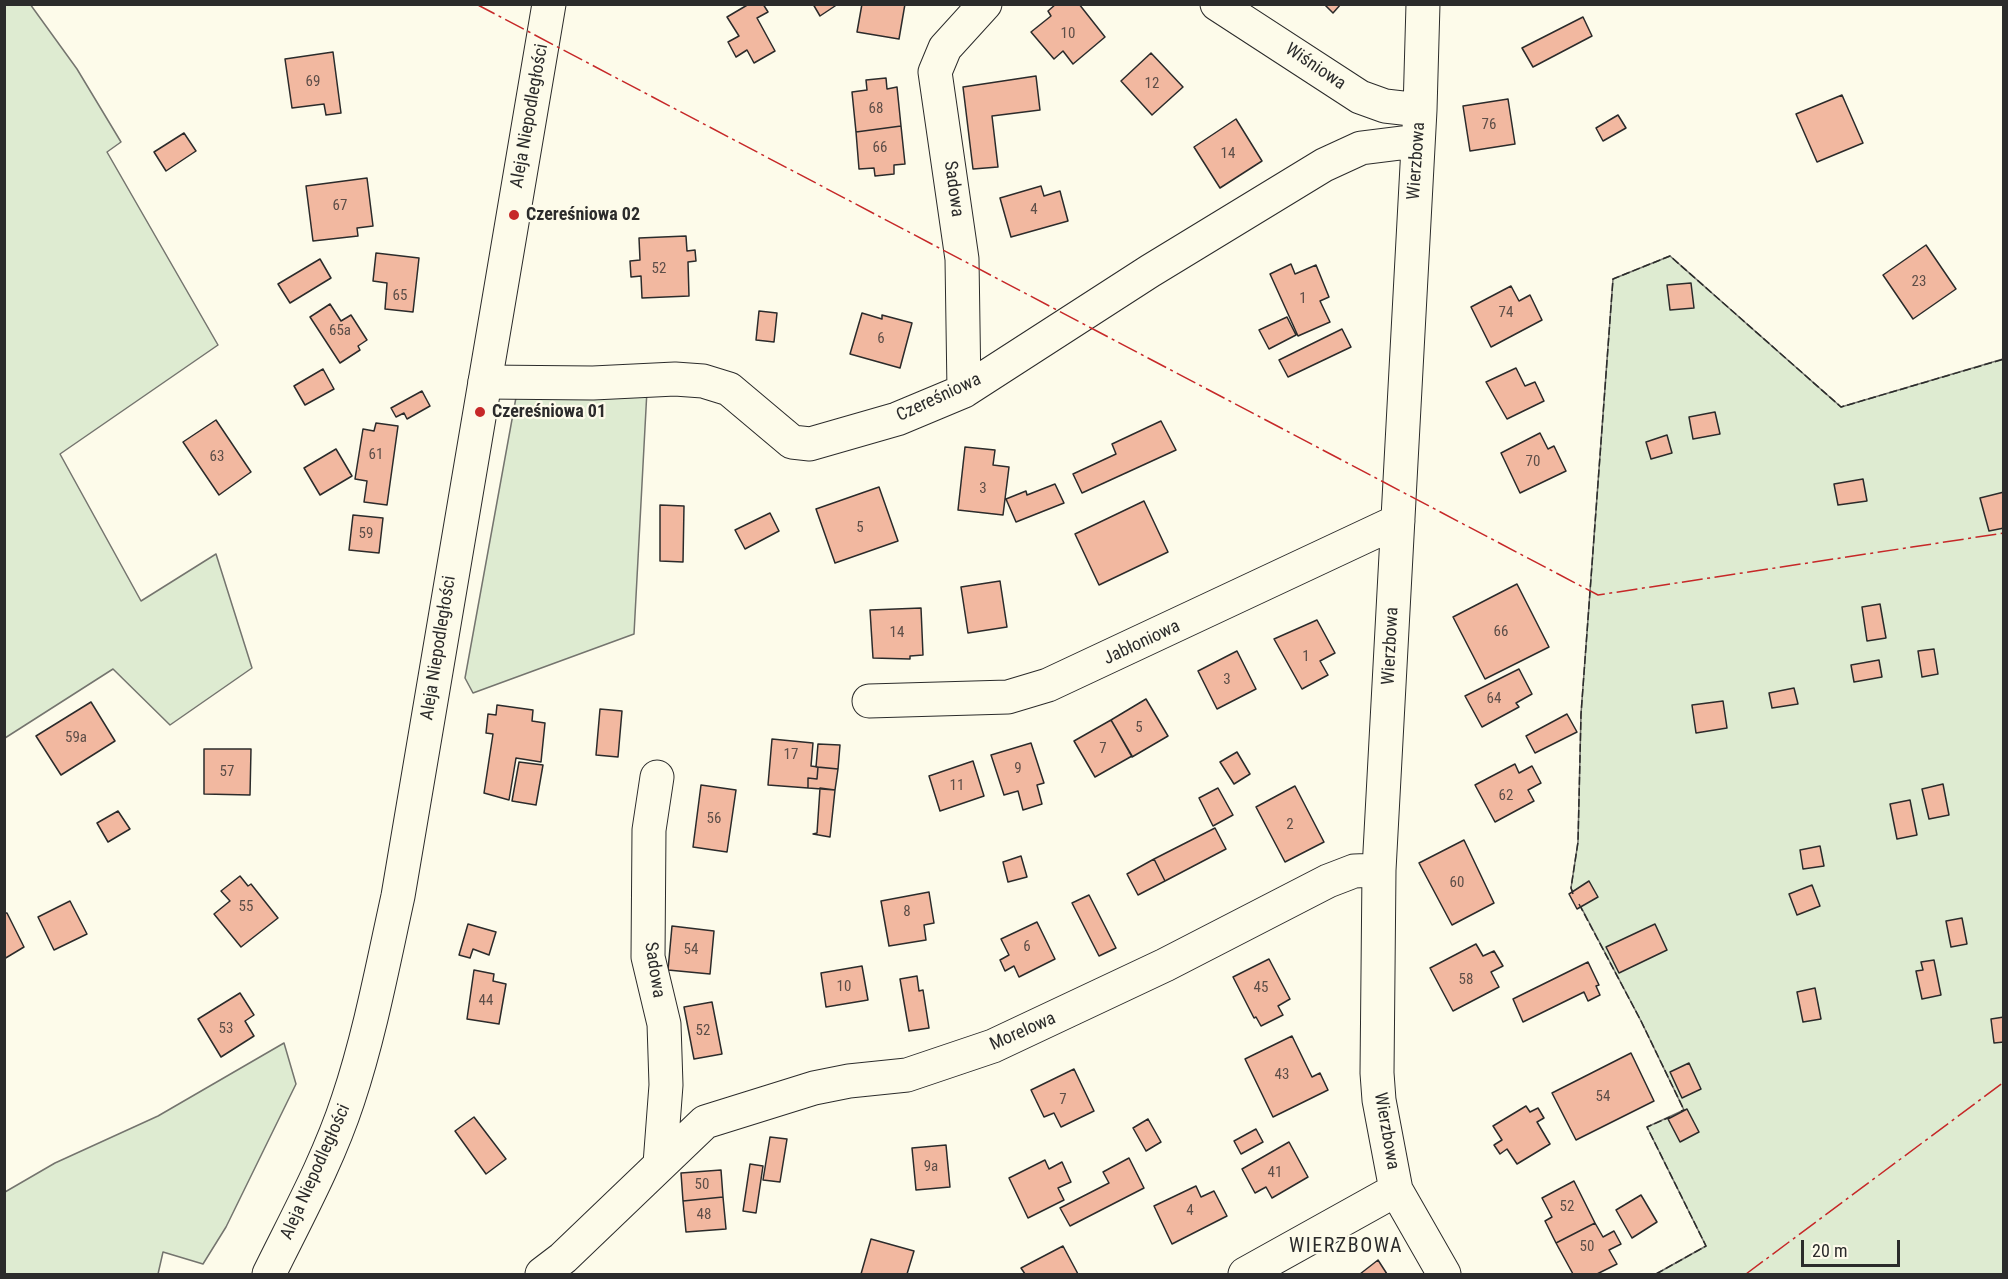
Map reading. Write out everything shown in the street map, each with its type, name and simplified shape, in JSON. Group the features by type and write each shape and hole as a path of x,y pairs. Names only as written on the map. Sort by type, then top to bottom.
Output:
{"street":[{"name":"Aleja Niepodległości","path":"269,1275 335,1136 349,1099 377,995 398,896 549,4"},
{"name":"Sadowa","path":"964,391 962,259 935,72 945,48 985,4"},
{"name":"Wiśniowa","path":"1217,4 1360,97 1385,106 1409,131"},
{"name":"Wierzbowa","path":"1423,4 1409,131 1398,520 1379,870 1377,1073 1379,1100 1396,1190 1444,1275"},
{"name":"Czereśniowa","path":"485,382 593,383 675,379 703,381 729,389 784,438 802,445 897,419 964,391 1150,271 1324,165 1360,148 1409,131"},
{"name":"Jabłoniowa","path":"869,701 1008,697 1048,685 1398,520"},
{"name":"Sadowa","path":"657,777 649,830 648,957 664,1024 666,1086 660,1164"},
{"name":"Morelowa","path":"542,1275 563,1258 693,1132 719,1117 813,1088 849,1080 907,1075 993,1046 1164,965 1328,881 1354,871 1379,870"},
{"path":"1245,1275 1396,1190"}],"green space":[{"path":"30,4 77,69 121,142 107,152 218,345 60,454 141,601 216,554 252,668 170,725 113,669 5,738 4,5"},
{"path":"1670,256 1841,407 2003,359 2003,1274 1656,1274 1706,1246 1647,1127 1684,1110 1641,1021 1571,888 1578,842 1581,714 1613,279"},
{"path":"647,390 634,634 473,693 465,678 517,392"},
{"path":"284,1043 296,1084 226,1227 203,1264 163,1252 158,1274 5,1274 5,1192 55,1163 158,1116"}],"building":[{"path":"749,4 763,4 768,12 757,18 775,51 754,63 747,50 736,57 728,42 739,36 727,17"},
{"path":"813,4 838,4 820,16"},
{"path":"862,4 905,4 899,39 857,32"},
{"path":"1056,4 1079,4 1105,37 1073,64 1063,51 1054,59 1031,32 1051,16 1048,11"},
{"path":"1324,4 1341,4 1333,13"},
{"path":"1583,17 1592,36 1533,67 1522,48"},
{"path":"333,52 341,113 326,115 324,104 292,108 285,59"},
{"path":"1151,53 1183,87 1152,115 1121,81"},
{"path":"1036,76 1040,110 992,116 998,167 973,169 963,87"},
{"path":"886,78 887,89 897,87 901,126 856,132 852,92 867,90 866,80"},
{"path":"1842,95 1863,143 1817,162 1796,114"},
{"path":"1508,99 1515,144 1470,151 1463,106"},
{"path":"1618,115 1626,128 1603,141 1596,128"},
{"path":"1236,119 1262,161 1220,188 1194,147"},
{"path":"901,126 905,164 894,165 894,174 875,176 874,168 859,169 856,132"},
{"path":"184,133 196,151 166,171 154,152"},
{"path":"367,178 373,226 357,228 358,236 313,241 306,186"},
{"path":"1041,186 1044,196 1060,191 1068,221 1011,237 1000,198"},
{"path":"686,236 687,251 695,250 696,261 688,262 689,296 642,298 641,276 631,277 630,261 640,260 639,238"},
{"path":"1926,245 1956,289 1913,319 1883,275"},
{"path":"376,253 419,258 413,312 385,309 387,283 373,281"},
{"path":"320,259 331,278 290,303 278,284"},
{"path":"1291,264 1295,274 1316,265 1329,297 1320,301 1330,322 1298,336 1270,274"},
{"path":"1691,283 1694,308 1670,310 1667,285"},
{"path":"1511,286 1519,301 1530,295 1542,320 1491,347 1471,307"},
{"path":"330,304 341,321 351,315 367,340 358,346 360,350 340,363 310,317"},
{"path":"759,311 777,313 774,342 756,340"},
{"path":"862,313 882,319 882,315 912,323 900,368 850,354"},
{"path":"1287,317 1296,335 1269,349 1259,330"},
{"path":"1342,329 1351,347 1288,377 1279,360"},
{"path":"1516,368 1525,386 1535,382 1544,401 1507,419 1486,382"},
{"path":"323,369 334,389 305,405 294,386"},
{"path":"422,391 430,406 407,419 404,413 396,417 391,408"},
{"path":"1715,412 1720,434 1693,439 1689,417"},
{"path":"216,420 251,472 219,495 183,442"},
{"path":"1161,421 1176,450 1082,493 1073,474 1116,454 1112,444"},
{"path":"376,423 398,426 387,505 364,502 367,481 355,479 363,429 374,431"},
{"path":"1540,433 1548,449 1554,446 1566,471 1520,493 1501,453"},
{"path":"1667,435 1672,453 1651,459 1646,442"},
{"path":"965,447 995,450 993,465 1009,467 1003,515 958,510"},
{"path":"336,449 352,476 320,495 304,468"},
{"path":"1863,479 1867,501 1838,505 1834,484"},
{"path":"1055,484 1064,503 1016,522 1006,499 1026,491 1027,495"},
{"path":"879,487 898,541 835,563 816,509"},
{"path":"2004,492 2004,528 1989,531 1980,498"},
{"path":"1144,501 1168,552 1099,585 1075,534"},
{"path":"660,505 684,506 683,562 660,561"},
{"path":"770,513 779,531 745,549 735,530"},
{"path":"353,515 383,518 379,553 349,550"},
{"path":"1000,581 1007,627 968,633 961,587"},
{"path":"1517,584 1549,647 1485,679 1453,617"},
{"path":"1880,604 1886,638 1867,641 1862,607"},
{"path":"921,608 923,655 910,656 910,659 873,658 870,610"},
{"path":"1317,620 1335,653 1320,661 1328,675 1302,689 1274,639"},
{"path":"1934,649 1938,674 1922,677 1918,651"},
{"path":"1237,651 1256,689 1217,709 1198,671"},
{"path":"1879,660 1882,677 1854,682 1851,665"},
{"path":"1519,669 1532,694 1516,703 1519,707 1482,727 1465,696"},
{"path":"1794,688 1798,704 1772,708 1769,693"},
{"path":"1146,699 1168,736 1132,757 1111,720"},
{"path":"1723,701 1727,728 1696,733 1692,705"},
{"path":"91,702 115,741 61,775 36,736"},
{"path":"497,705 533,710 532,721 545,723 541,762 516,758 509,800 484,793 493,734 486,733 488,714 496,715"},
{"path":"600,709 622,711 618,757 596,755"},
{"path":"1567,714 1577,732 1535,753 1526,736"},
{"path":"1111,720 1132,756 1095,777 1074,741"},
{"path":"772,739 813,743 811,766 818,767 817,779 808,778 808,788 768,785"},
{"path":"1031,743 1044,783 1037,785 1042,804 1023,810 1018,791 1004,795 991,755"},
{"path":"818,744 840,745 838,769 816,767"},
{"path":"204,749 251,749 250,795 204,794"},
{"path":"1237,752 1250,774 1234,784 1220,762"},
{"path":"973,761 984,796 940,811 929,776"},
{"path":"519,762 543,765 536,805 512,801"},
{"path":"1515,764 1519,773 1532,766 1541,783 1528,790 1534,801 1495,822 1475,785"},
{"path":"818,767 838,769 835,790 808,788 808,778 817,779"},
{"path":"1943,784 1949,815 1929,819 1922,789"},
{"path":"701,785 736,790 727,852 693,847"},
{"path":"1295,786 1324,842 1285,862 1256,807"},
{"path":"820,788 835,790 830,837 813,834 817,833"},
{"path":"1218,788 1233,815 1213,826 1199,798"},
{"path":"1910,800 1917,835 1897,839 1890,804"},
{"path":"118,811 130,829 108,842 97,823"},
{"path":"1215,828 1226,849 1165,881 1154,859"},
{"path":"1464,840 1494,903 1452,925 1419,863"},
{"path":"1820,846 1824,866 1803,869 1800,850"},
{"path":"1021,856 1027,877 1008,882 1003,862"},
{"path":"1154,859 1165,881 1138,895 1127,874"},
{"path":"240,876 248,886 251,884 278,918 241,947 214,914 230,901 221,891"},
{"path":"1589,881 1598,897 1577,909 1569,894"},
{"path":"1812,885 1820,906 1797,915 1789,894"},
{"path":"929,892 934,923 924,925 926,940 889,946 881,901"},
{"path":"1089,895 1116,948 1099,956 1072,903"},
{"path":"70,901 87,934 54,950 38,917"},
{"path":"4,913 7,913 24,947 4,959"},
{"path":"1962,918 1967,944 1951,947 1946,921"},
{"path":"1037,922 1055,959 1019,977 1014,966 1005,971 1000,960 1009,955 1001,939"},
{"path":"468,924 496,932 489,955 473,949 470,958 459,955"},
{"path":"1655,924 1667,950 1619,973 1606,947"},
{"path":"672,926 714,931 710,974 668,970"},
{"path":"1476,944 1483,956 1494,951 1503,966 1491,972 1499,987 1453,1011 1430,968"},
{"path":"1269,959 1290,999 1278,1006 1283,1015 1261,1026 1256,1017 1254,1018 1233,977"},
{"path":"1934,960 1941,995 1922,999 1916,971 1923,970 1921,962"},
{"path":"1588,962 1599,985 1596,986 1600,995 1588,1001 1584,992 1523,1022 1513,999"},
{"path":"862,966 868,1000 826,1007 821,973"},
{"path":"474,970 494,974 493,981 506,984 499,1024 467,1019"},
{"path":"917,976 919,991 923,990 929,1028 909,1031 900,979"},
{"path":"1815,988 1821,1019 1803,1022 1797,992"},
{"path":"240,993 254,1015 245,1021 254,1036 221,1057 198,1019"},
{"path":"712,1002 722,1054 694,1059 684,1007"},
{"path":"2004,1017 2004,1042 1994,1043 1991,1019"},
{"path":"1292,1036 1312,1077 1320,1073 1328,1090 1273,1117 1245,1059"},
{"path":"1631,1053 1654,1101 1576,1140 1552,1093"},
{"path":"1689,1063 1701,1089 1682,1098 1670,1072"},
{"path":"1074,1069 1094,1111 1061,1127 1054,1113 1044,1117 1031,1090"},
{"path":"1526,1106 1530,1112 1538,1108 1544,1118 1537,1122 1550,1144 1517,1164 1507,1149 1500,1154 1494,1145 1502,1140 1493,1126"},
{"path":"1687,1109 1699,1132 1680,1142 1668,1119"},
{"path":"474,1117 506,1159 486,1174 455,1131"},
{"path":"1148,1119 1161,1142 1146,1151 1133,1128"},
{"path":"1256,1129 1263,1142 1241,1154 1234,1141"},
{"path":"770,1137 787,1139 780,1182 763,1180"},
{"path":"1289,1142 1308,1177 1272,1198 1266,1187 1255,1193 1242,1169"},
{"path":"946,1145 950,1187 916,1190 912,1148"},
{"path":"1129,1158 1144,1188 1070,1226 1060,1208 1109,1183 1103,1172"},
{"path":"1045,1160 1049,1169 1062,1162 1071,1182 1058,1188 1064,1200 1028,1218 1009,1178"},
{"path":"750,1164 763,1166 756,1213 743,1211"},
{"path":"721,1170 723,1197 683,1201 681,1173"},
{"path":"1574,1181 1595,1223 1556,1243 1545,1221 1552,1217 1542,1198"},
{"path":"1196,1186 1201,1197 1214,1191 1227,1216 1172,1244 1154,1206"},
{"path":"1641,1195 1657,1222 1632,1238 1616,1210"},
{"path":"723,1197 726,1229 686,1232 683,1201"},
{"path":"1595,1223 1603,1237 1614,1231 1621,1244 1609,1250 1617,1264 1597,1274 1573,1274 1556,1243"},
{"path":"871,1239 914,1251 907,1274 861,1274"},
{"path":"1063,1246 1078,1274 1025,1274 1021,1268"},
{"path":"1378,1260 1387,1274 1360,1274"}],"fence":[{"path":"1573,894 1571,888 1578,842 1581,714 1613,279 1670,256 1841,407 2004,359"},
{"path":"1579,904 1641,1021 1684,1110 1681,1111"},
{"path":"1656,1274 1706,1246 1647,1127 1670,1117"}],"power":[{"path":"476,4 1598,595 2004,533"},
{"path":"1746,1274 2004,1082"}],"place":[{"name":"Czereśniowa 02","path":"514,215"},
{"name":"Czereśniowa 01","path":"480,412"}],"district":[{"name":"WIERZBOWA","path":"1346,1247"}]}
